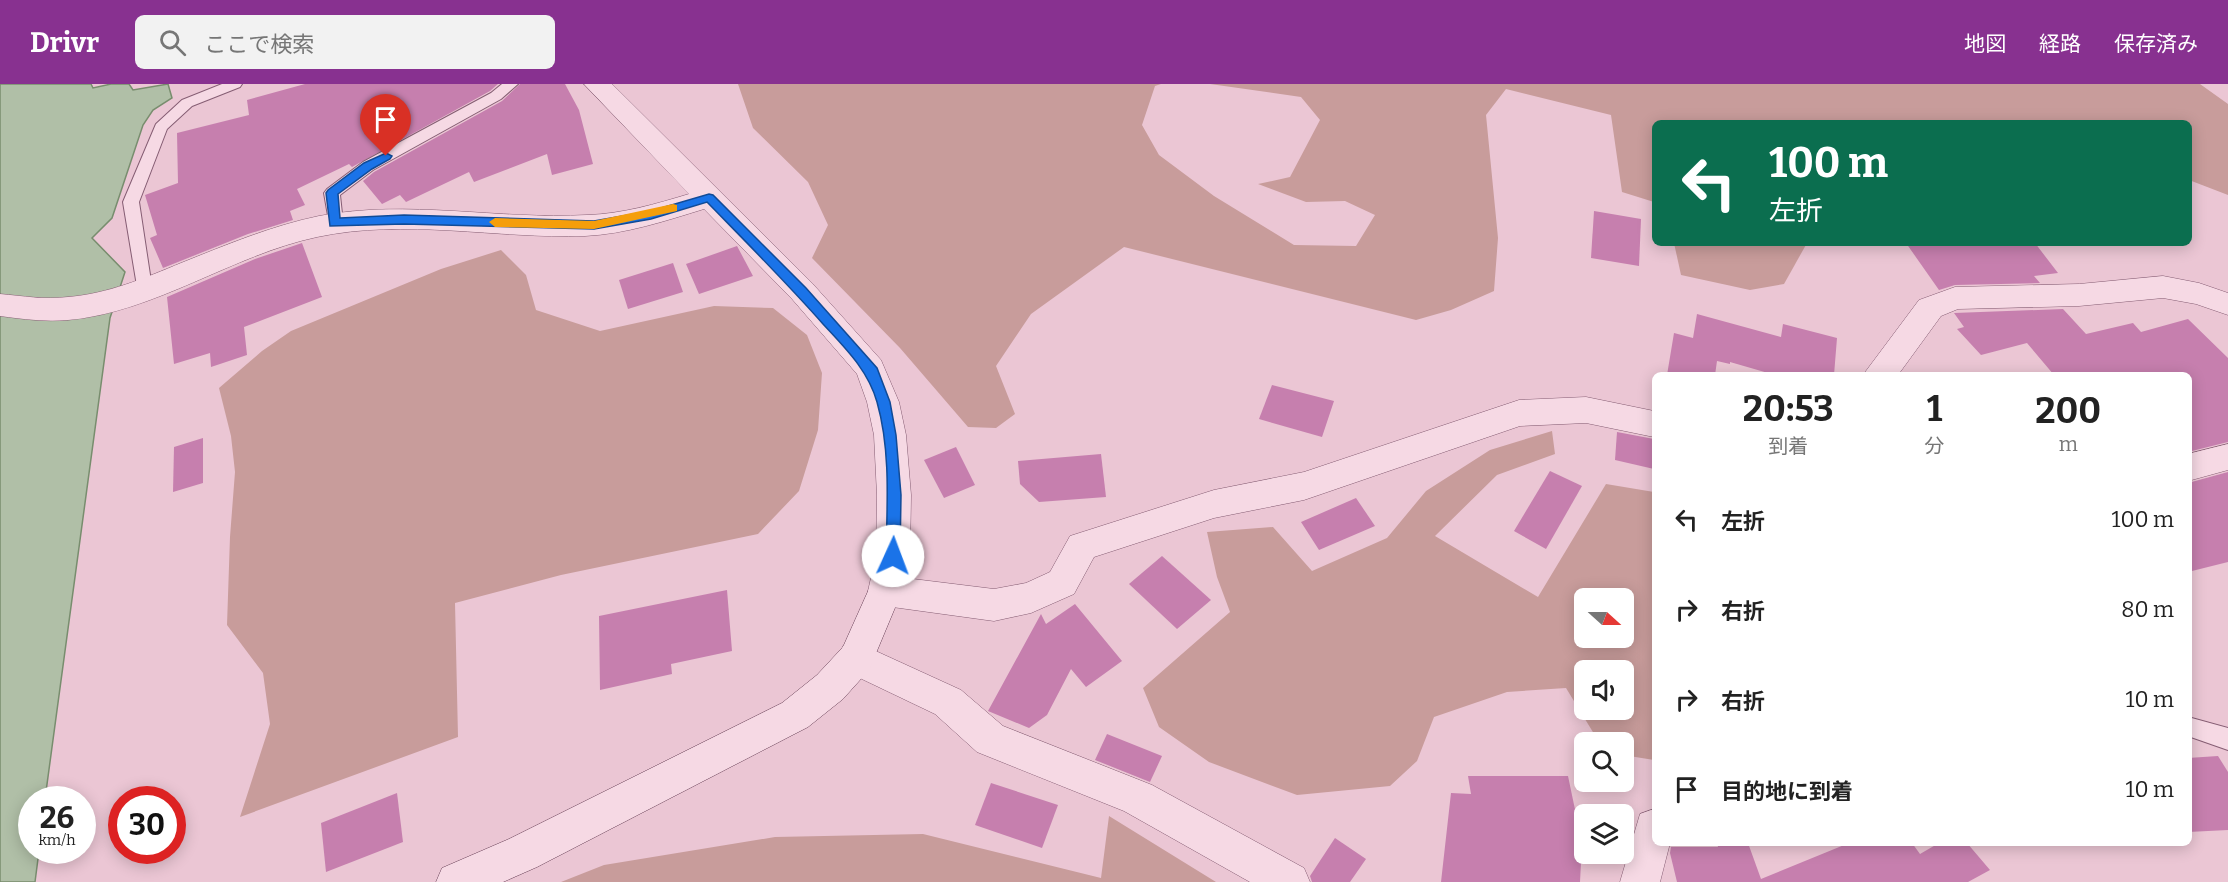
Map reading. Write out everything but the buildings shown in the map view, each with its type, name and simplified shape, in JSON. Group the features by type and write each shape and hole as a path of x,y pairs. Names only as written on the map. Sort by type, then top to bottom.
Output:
{"street":[{"path":"456,882 523,853 795,715 830,687 856,658 885,591 893,556 894,495 890,435 884,402 870,368 801,291 597,84"},
{"path":"0,305 34,310 80,308 137,291 233,252 290,233 334,223 404,219 594,225 651,215 709,198"},
{"path":"1882,372 1892,362 1930,308 1955,298 2079,295 2163,287 2199,294 2228,304"},
{"path":"885,591 994,605 1031,598 1062,583 1082,546 1214,504 1304,486 1519,413 1586,410 1652,424"},
{"path":"2192,467 2228,457"},
{"path":"856,658 948,702 990,739 1138,798 1290,882"},
{"path":"1640,882 1652,836"}],"lane":[{"path":"137,291 131,201 161,127 187,103 235,84"},
{"path":"334,223 332,193 368,166 496,96 511,84"},
{"path":"2192,727 2228,740"}],"shaded area":[{"path":"0,84 91,84 93,88 111,84 129,84 133,90 168,84 172,98 153,110 143,125 112,218 92,238 125,272 110,318 47,786 18,786 18,864 37,864 35,882 0,882"},
{"path":"738,84 1161,84 1155,86 1142,125 1159,155 1214,196 1294,245 1356,246 1375,215 1345,201 1306,202 1258,184 1290,177 1320,120 1301,97 1210,84 2200,84 2228,104 2228,195 2192,181 2192,120 1652,120 1652,201 1622,192 1611,115 1506,89 1486,115 1498,238 1494,291 1451,310 1416,320 1124,247 1031,314 996,366 1015,414 996,428 968,427 900,348 812,258 828,225 808,182 753,128"},
{"path":"1675,246 1805,246 1784,284 1750,290 1681,275"},
{"path":"501,250 526,275 536,310 600,331 714,306 773,308 807,335 822,373 818,430 799,491 758,534 561,575 455,603 458,737 240,817 270,724 263,673 227,625 235,472 231,436 219,388 262,351 291,331 441,269"},
{"path":"1552,431 1555,454 1497,475 1435,536 1538,597 1606,484 1652,492 1652,760 1634,757 1634,732 1593,732 1586,720 1634,720 1634,660 1574,660 1574,701 1566,688 1507,692 1434,717 1417,761 1390,786 1297,795 1209,762 1159,727 1143,688 1230,612 1217,577 1207,532 1273,527 1312,571 1387,538 1426,491 1490,450"},
{"path":"1109,816 1216,882 561,882 604,865 775,837 923,834 1101,878"}],"slow traffic":[{"path":"495,222 594,225 651,215 673,208"}],"route":[{"path":"386,156 368,166 332,193 334,223 404,219 594,225 651,215 709,198 801,291 870,368 884,402 890,435 894,495 893,556"}]}
